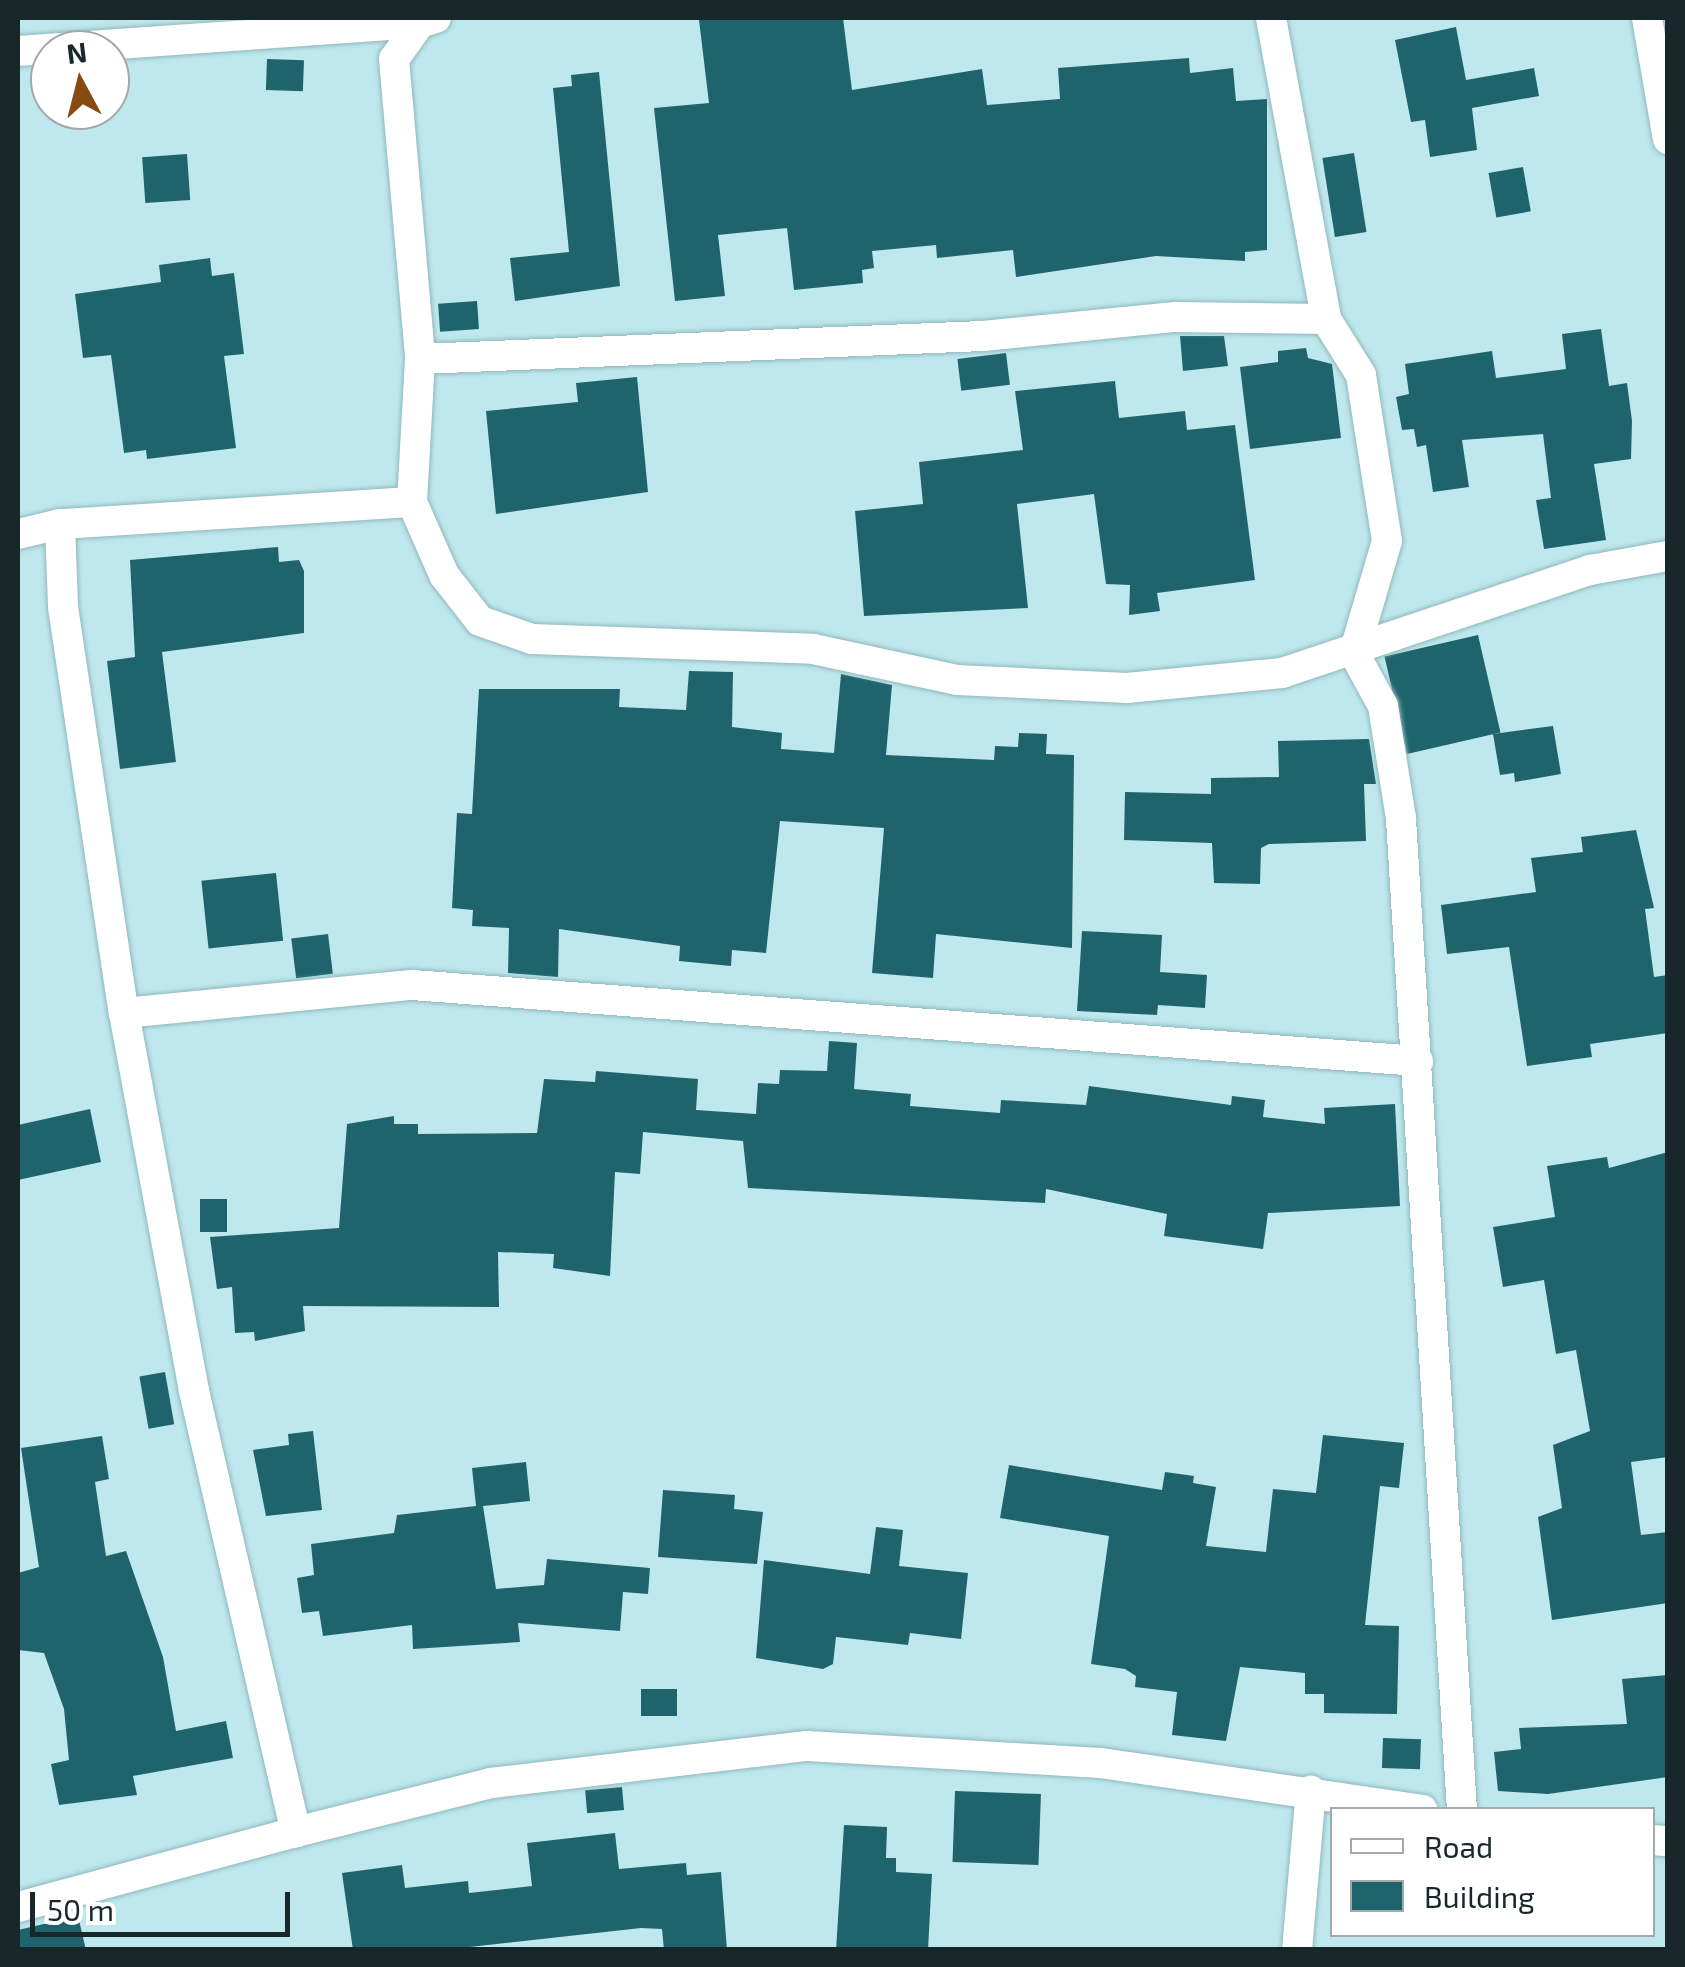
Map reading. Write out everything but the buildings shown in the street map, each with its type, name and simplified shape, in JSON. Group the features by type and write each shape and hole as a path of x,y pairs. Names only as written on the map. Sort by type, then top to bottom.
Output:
{"street":[{"path":"1271,18 1326,318 1361,375 1387,541 1354,653 1383,706 1401,819 1462,1807"},
{"path":"1647,18 1668,139"},
{"path":"18,51 428,20"},
{"path":"428,20 394,59 420,359 412,502 444,576 480,621 532,639 813,649 957,680 1127,688 1282,672 1354,653 1590,570 1668,556"},
{"path":"420,359 983,336 1175,317 1326,318"},
{"path":"18,534 60,524 412,502"},
{"path":"60,524 63,607 124,1013 194,1391 296,1832"},
{"path":"124,1013 412,985 1418,1061"},
{"path":"18,1907 491,1783 806,1746 1101,1764 1404,1807"},
{"path":"1297,1950 1311,1791"}]}
